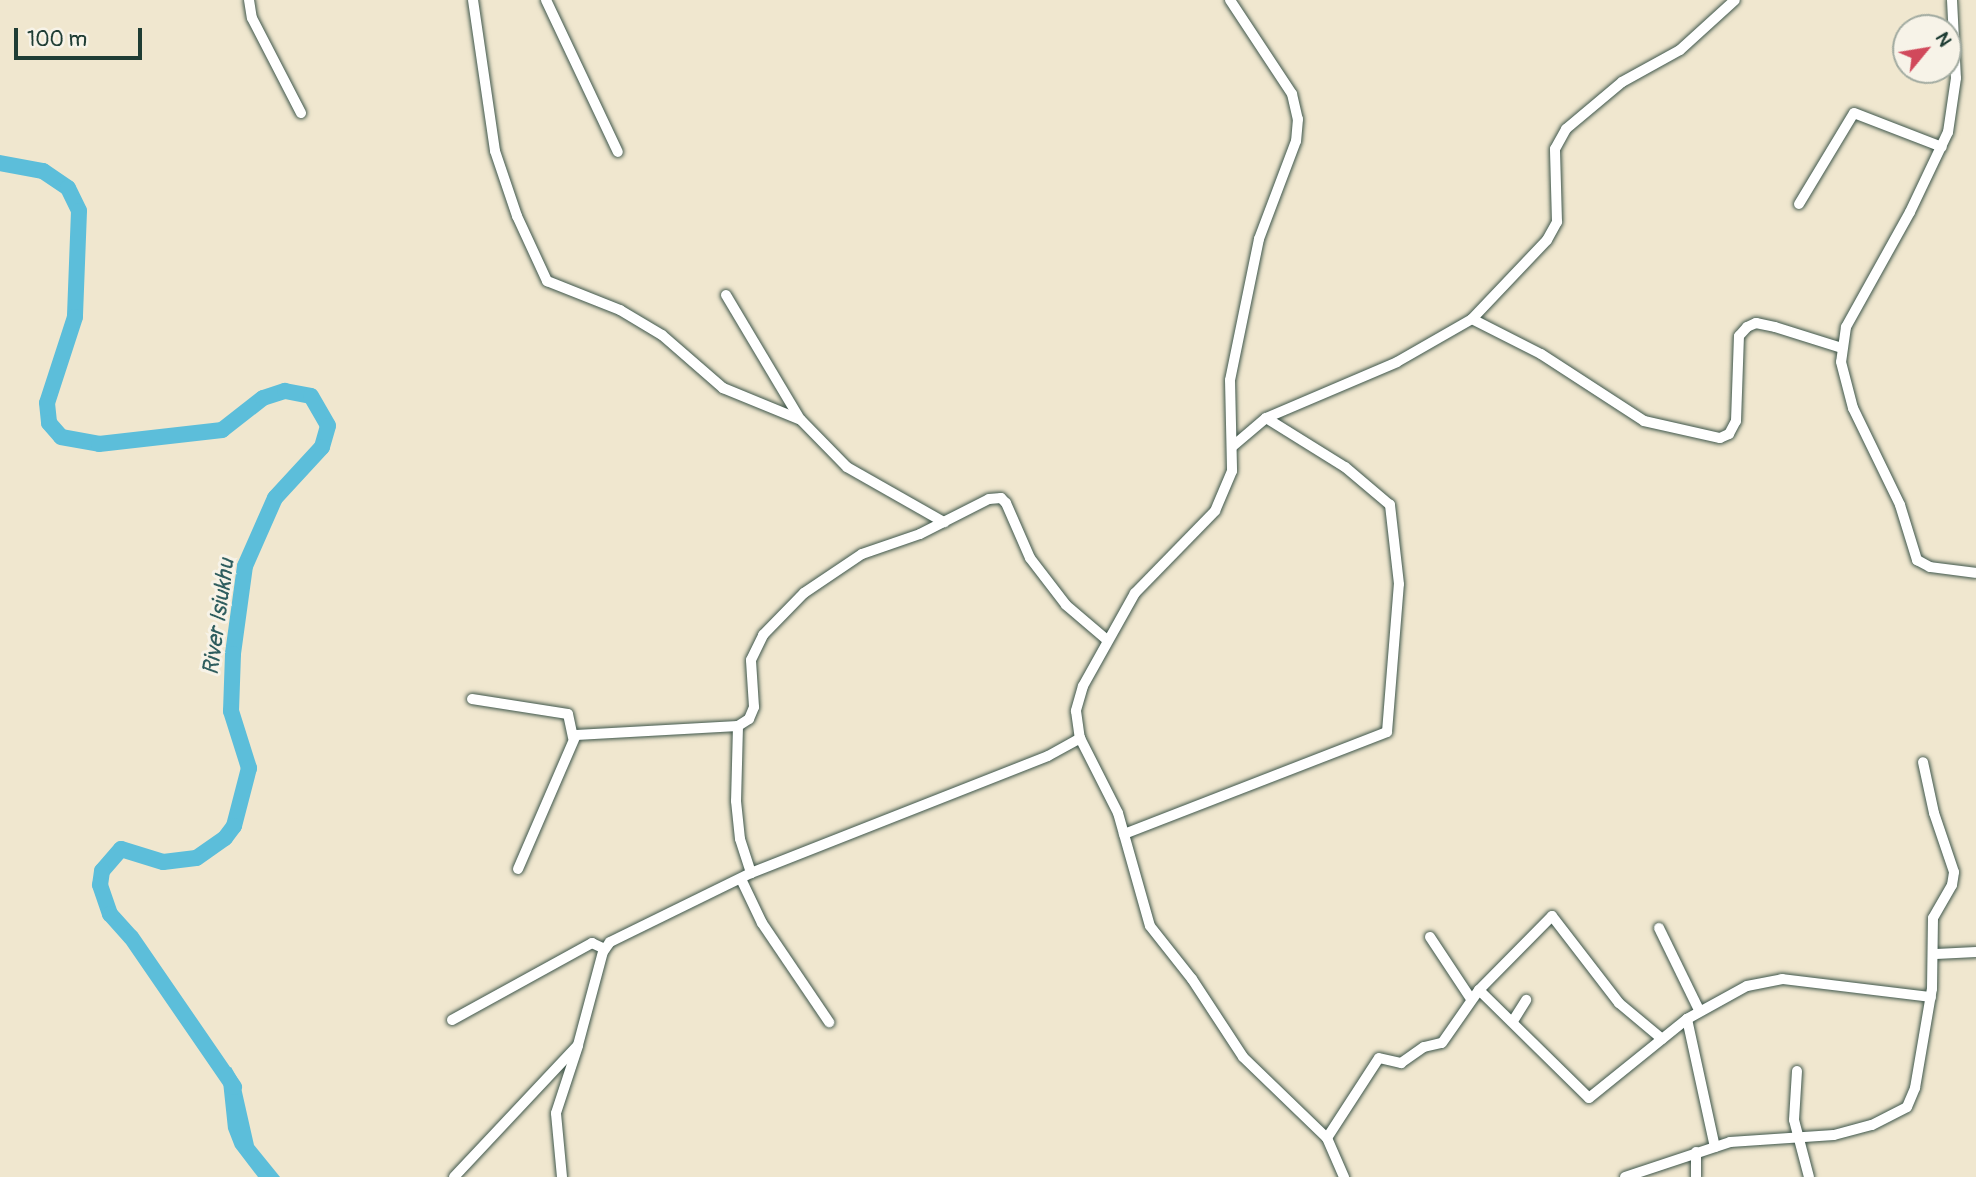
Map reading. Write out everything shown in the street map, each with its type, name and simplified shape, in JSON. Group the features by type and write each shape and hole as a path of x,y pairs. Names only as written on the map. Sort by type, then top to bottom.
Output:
{"street":[{"path":"249,0 252,18 301,113"},
{"path":"473,0 495,151 517,216 547,281 620,310 662,335 740,398 801,420"},
{"path":"547,0 618,152"},
{"path":"1230,0 1292,94 1298,119 1296,141 1258,239 1236,348 1230,380 1232,471 1215,511 1156,567 1107,640 1083,686 1076,711 1080,738 1124,834 1137,892 1165,949 1192,979 1243,1057 1327,1138 1344,1177"},
{"path":"1233,446 1266,418 1375,372 1472,319 1547,240 1557,222 1555,149 1566,129 1590,104 1622,82 1680,50 1735,0"},
{"path":"1952,0 1956,78 1942,146 1846,327 1842,348 1853,408 1900,505 1917,560 1930,567 1976,573"},
{"path":"1799,204 1854,113 1942,146"},
{"path":"726,295 801,420 847,467 944,522"},
{"path":"1472,319 1541,354 1644,421 1720,438 1730,434 1736,421 1740,336 1746,327 1756,323 1775,327 1842,348"},
{"path":"1124,834 1387,732 1399,584 1390,505 1345,467 1266,418"},
{"path":"573,737 584,733 738,726 749,719 754,707 751,660 763,635 804,593 862,554 944,522 989,499 1001,498 1030,558 1066,605 1107,640"},
{"path":"472,699 568,714 573,737 518,869"},
{"path":"738,726 736,801 740,839 751,873"},
{"path":"562,1177 556,1113 605,949 610,942 751,873 1048,756 1080,738"},
{"path":"1625,1177 1714,1147 1775,1136 1797,1139 1872,1125 1907,1107 1915,1088 1931,997 1936,954 1933,918 1952,885 1954,872 1934,813 1923,762"},
{"path":"741,879 762,923 829,1022"},
{"path":"1327,1138 1379,1058 1401,1063 1424,1047 1442,1043 1471,999 1552,916 1619,1003 1662,1039"},
{"path":"1659,928 1699,1010"},
{"path":"1430,937 1471,999"},
{"path":"452,1020 592,943 605,949"},
{"path":"1936,954 1976,952"},
{"path":"1479,990 1590,1098 1699,1010 1747,985 1782,979 1931,997"},
{"path":"1513,1021 1526,999"},
{"path":"1687,1019 1714,1147"},
{"path":"454,1177 578,1045"},
{"path":"1797,1070 1797,1139 1809,1177"},
{"path":"1696,1152 1696,1177"}],"water":[{"path":"231,1067 240,1083 254,1145 280,1177 258,1177 235,1147 228,1129 222,1072"}],"waterway":[{"name":"River Isiukhu","path":"0,163 43,171 68,188 79,211 75,317 47,403 49,423 61,437 99,444 222,430 263,398 285,391 311,396 328,426 322,447 275,498 245,566 233,654 231,711 249,768 234,826 225,838 196,858 163,862 121,849 102,871 100,885 110,914 131,937 234,1087"}]}
